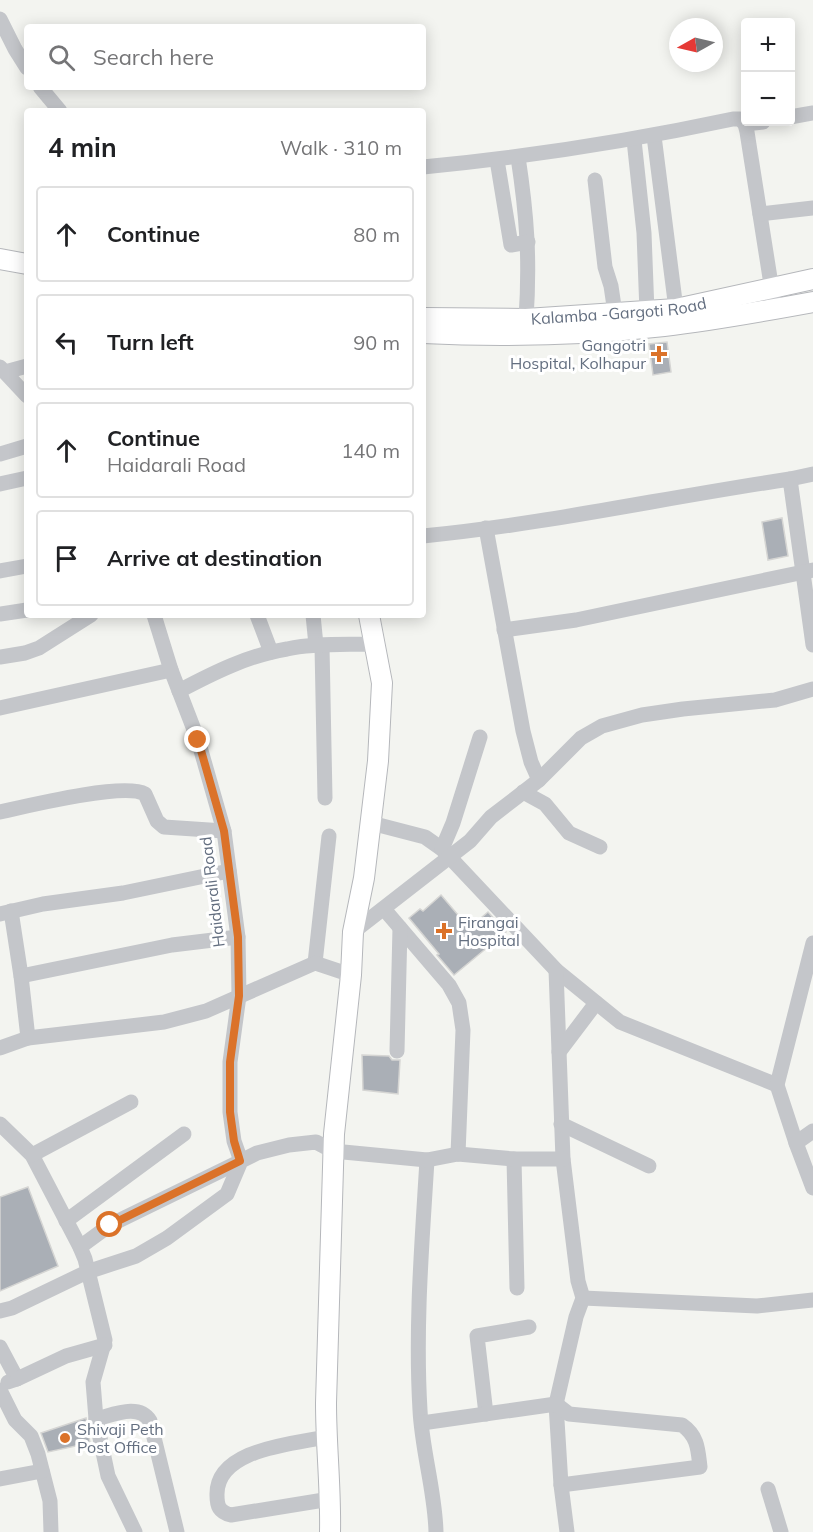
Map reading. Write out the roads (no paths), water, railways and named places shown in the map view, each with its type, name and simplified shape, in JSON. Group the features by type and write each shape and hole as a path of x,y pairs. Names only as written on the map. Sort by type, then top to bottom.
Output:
{"main road":[{"path":"0,259 24,263"},
{"name":"Kalamba -Gargoti Road","path":"426,318 526,319 647,312 676,309 813,279"},
{"name":"Kalamba -Gargoti Road","path":"426,333 526,336 612,331 665,326 813,302"},
{"path":"330,1532 326,1437 333,1151 354,932 364,878 378,761 382,683 370,618"}],"street":[{"path":"0,19 24,63"},
{"path":"42,90 58,108"},
{"path":"795,116 813,113"},
{"path":"426,167 497,160 634,140 733,118 741,119"},
{"path":"746,126 774,309"},
{"path":"654,136 676,309"},
{"path":"634,140 644,233 647,312"},
{"path":"518,157 528,242 529,273 526,319"},
{"path":"497,160 511,245 528,242"},
{"path":"595,180 605,267 611,286 615,313"},
{"path":"760,214 813,208"},
{"path":"2,369 24,366"},
{"path":"2,369 24,393"},
{"path":"0,454 24,447"},
{"path":"426,536 573,517 813,474"},
{"path":"0,484 24,479"},
{"path":"790,479 808,571 813,645"},
{"path":"486,528 523,731 531,762 539,780"},
{"path":"0,571 24,567"},
{"path":"504,630 576,620 808,571"},
{"path":"0,614 24,610"},
{"path":"0,657 39,648 86,618"},
{"name":"Haidarali Road","path":"159,618 171,670 198,740 224,831 238,937 239,996 230,1062 230,1102 234,1141 240,1161"},
{"path":"258,618 271,652"},
{"path":"314,618 319,646 325,798"},
{"path":"180,691 212,674 271,652 319,646 374,644"},
{"path":"0,708 171,670"},
{"path":"354,932 384,909 445,852 470,841 491,817 539,780 581,738 602,726 683,709 775,700 813,689"},
{"path":"445,852 480,737"},
{"path":"0,812 90,794 136,790 145,794 157,821 164,827 224,831"},
{"path":"523,792 545,804 569,833 600,847"},
{"path":"371,822 425,837 445,852 556,970 620,1022 777,1085"},
{"path":"315,963 330,836"},
{"path":"28,1038 21,976 5,912 43,904 123,893 229,871"},
{"path":"384,909 449,985 459,1003 463,1030 458,1154"},
{"path":"397,1052 400,928"},
{"path":"21,976 172,945 238,937"},
{"path":"812,950 777,1085 813,1188"},
{"path":"0,1048 28,1038 164,1022 206,1011 315,963 351,975"},
{"path":"556,970 563,1159 578,1281 583,1298 576,1317 556,1404 561,1485 567,1532"},
{"path":"559,1052 596,1003"},
{"path":"32,1155 131,1102"},
{"path":"0,1124 32,1155 80,1246 105,1340 93,1382 96,1419 108,1476 135,1532"},
{"path":"561,1124 650,1166"},
{"path":"796,1143 813,1131"},
{"path":"66,1221 184,1134"},
{"path":"80,1246 110,1225 240,1161 257,1153 289,1145 316,1142 333,1151 427,1160 458,1154 514,1159 563,1159"},
{"path":"514,1159 517,1288"},
{"path":"427,1160 417,1348 422,1424 436,1532"},
{"path":"0,1311 12,1308 87,1272 136,1256 167,1238 227,1194 240,1161"},
{"path":"583,1298 756,1306 813,1300"},
{"path":"486,1414 477,1336 529,1326"},
{"path":"51,1532 50,1501 38,1454 31,1436 15,1420 0,1388 66,1356 105,1345"},
{"path":"0,1347 17,1379"},
{"path":"422,1424 556,1404 569,1414 682,1425 691,1431 698,1447 700,1467 561,1485"},
{"path":"96,1419 127,1412 146,1414 150,1421 177,1532"},
{"path":"326,1437 252,1453 240,1458 218,1482 217,1495 219,1508 231,1515 330,1499"},
{"path":"0,1479 42,1471"},
{"path":"768,1489 781,1532"}],"place":[{"name":"Gangotri Hospital, Kolhapur","path":"659,354"},
{"name":"Firangai Hospital","path":"444,931"},
{"name":"Shivaji Peth Post Office","path":"65,1438"}]}
